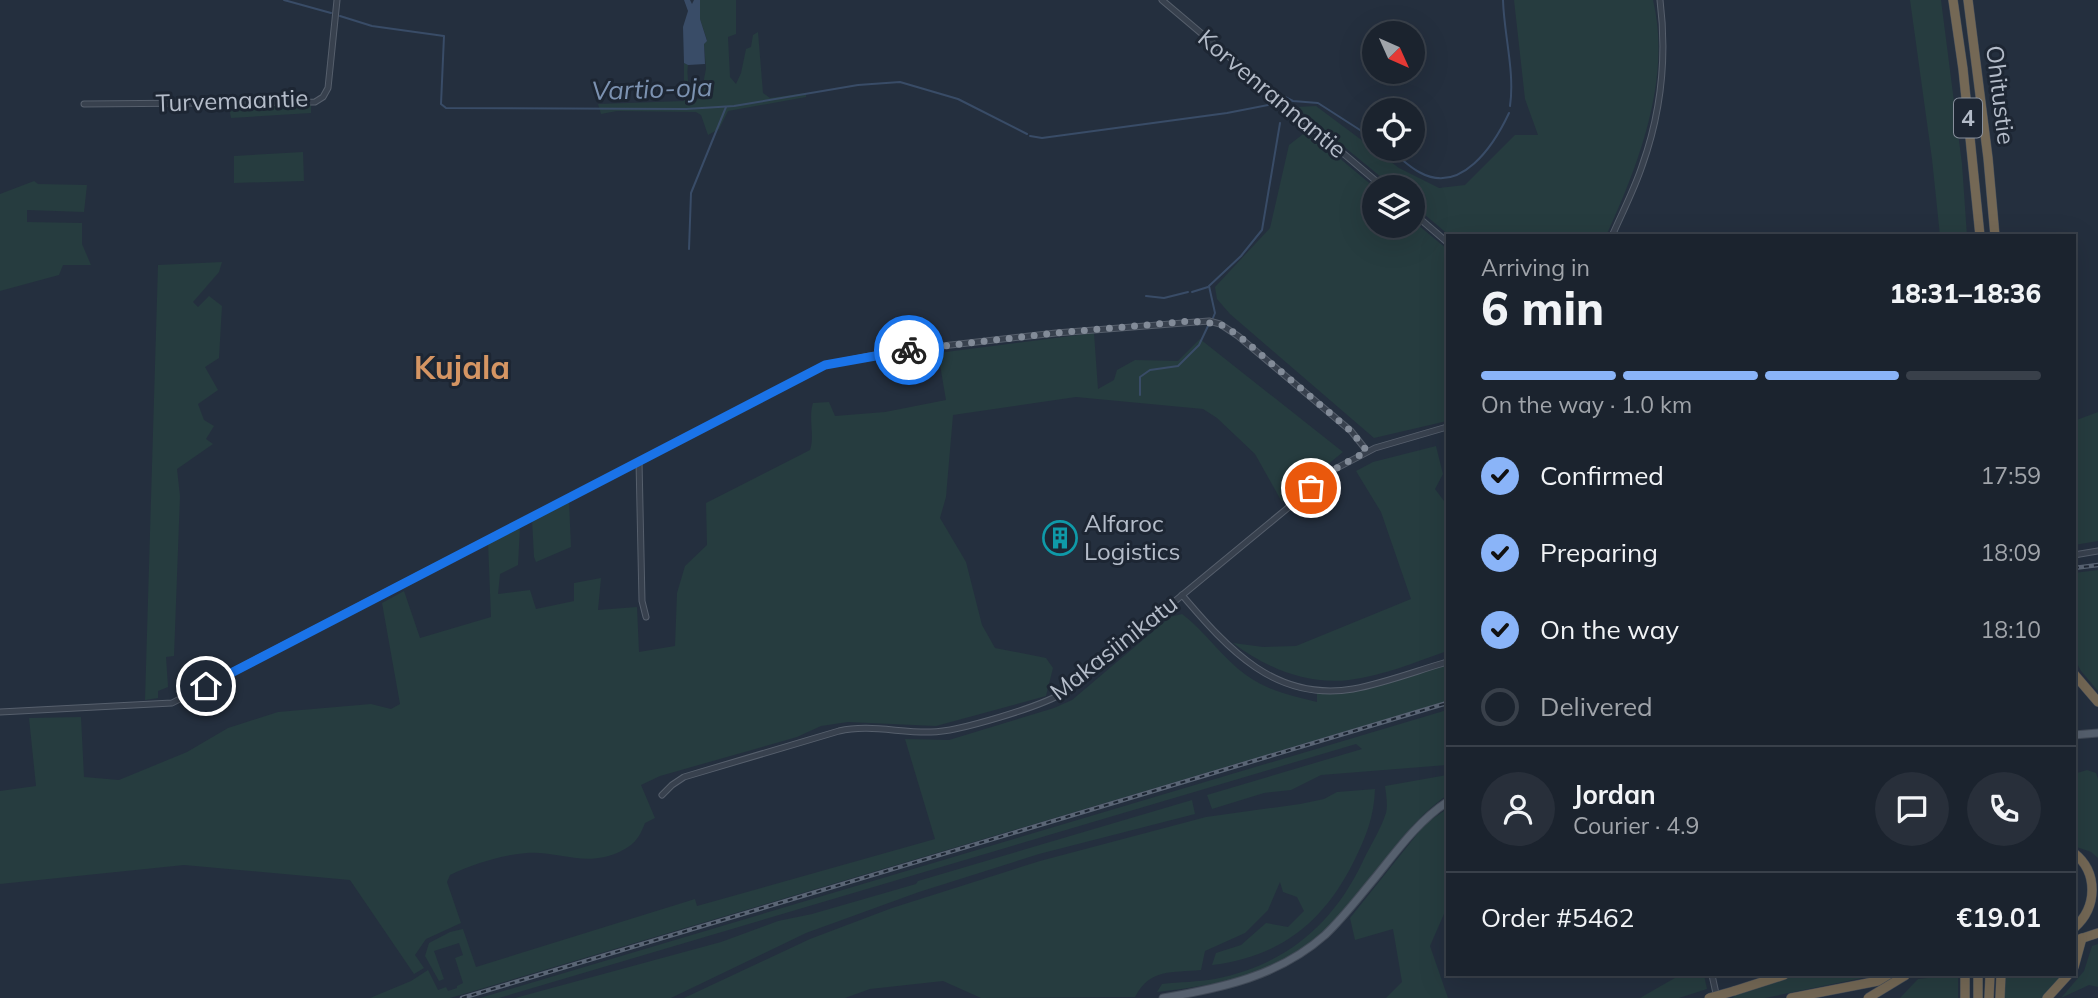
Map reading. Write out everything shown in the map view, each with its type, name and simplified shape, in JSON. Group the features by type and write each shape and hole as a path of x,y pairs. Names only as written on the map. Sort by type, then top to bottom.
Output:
{"highway":[{"name":"Ohitustie","path":"1953,0 1980,234"},
{"name":"Ohitustie","path":"1968,0 1995,234"},
{"path":"2076,676 2098,702"},
{"path":"2076,854 2091,872 2094,891 2088,912 2076,926"},
{"path":"2078,939 2098,933"},
{"path":"1709,998 1781,976"},
{"path":"1791,998 1903,976"},
{"path":"1868,998 1906,976"},
{"path":"1965,976 1965,998"},
{"path":"1978,976 1978,998"},
{"path":"1989,998 1990,976"},
{"path":"2000,998 2001,976"},
{"path":"2047,998 2067,976"}],"main road":[{"path":"2076,734 2098,733"},
{"path":"1163,998 1245,981 1270,971 1310,948 1343,917 1425,818 1446,803"}],"street":[{"name":"Turvemaantie","path":"84,104 315,102 323,97 328,88 337,0"},
{"name":"Korvenrannantie","path":"1162,0 1369,175"},
{"path":"1613,234 1633,190 1654,127 1662,64 1660,0"},
{"path":"1425,223 1446,241"},
{"path":"0,712 172,703 825,365 890,352 1191,321 1220,324 1238,335 1351,431 1367,451"},
{"name":"Makasiinikatu","path":"662,795 684,777 839,731 863,728 940,732 1047,702 1066,691 1324,477 1367,451 1446,427"},
{"path":"639,461 642,601 646,617"},
{"path":"2076,555 2098,551"},
{"path":"1182,595 1224,643 1247,663 1273,677 1306,688 1351,689 1446,662"},
{"path":"1712,976 1717,998"}],"green space":[{"path":"700,0 736,0 736,34 728,37 730,77 736,84 746,49 751,47 753,35 758,32 763,93 770,98 806,93 806,97 728,111 719,129 708,135 701,115 696,112 617,111 601,114 598,104 684,101 684,63 688,65 691,100 700,99 706,69 704,44 707,40 700,19"},
{"path":"1514,0 1653,0 1658,30 1655,91 1649,121 1630,181 1607,234 1448,234 1425,215 1425,181 1439,188 1465,185 1515,135 1538,135 1525,99"},
{"path":"1910,0 1941,0 1962,164 1967,234 1940,234"},
{"path":"311,104 311,113 231,118 229,107"},
{"path":"1316,106 1362,140 1362,161 1390,161 1413,175 1378,175 1296,107"},
{"path":"1307,131 1362,177 1362,238 1425,238 1425,231 1446,248 1446,421 1374,438 1230,314 1217,299 1215,287 1270,228 1289,145"},
{"path":"303,152 304,181 234,183 234,156"},
{"path":"34,181 38,184 87,185 84,212 27,210 27,222 82,223 82,244 91,265 63,265 59,275 0,291 0,194"},
{"path":"222,262 219,272 193,302 198,307 209,296 222,306 219,358 205,367 218,390 198,404 204,420 214,426 206,439 213,444 177,469 180,496 174,656 166,657 168,687 158,691 158,698 145,700 158,265"},
{"path":"1094,333 1098,389 1114,380 1117,370 1135,360 1178,361 1200,339 1343,452 1282,502 1255,454 1217,418 1203,409 1076,397 953,415 946,497 940,518 966,562 982,625 995,648 1046,658 1053,668 1046,696 936,726 848,722 821,726 797,737 660,776 641,785 655,818 645,823 638,838 631,845 617,853 593,859 539,853 517,854 487,861 450,875 447,882 461,923 426,939 415,955 424,968 414,974 350,880 184,865 0,884 0,791 36,786 29,718 81,717 84,777 119,780 187,752 228,728 278,712 371,704 391,709 400,704 382,603 404,591 420,638 491,617 488,542 520,527 518,565 500,574 498,594 530,590 536,609 574,601 574,583 601,578 598,610 637,607 639,652 675,646 677,593 685,566 707,545 706,503 810,450 813,403 829,402 835,416 885,412 946,400 938,353"},
{"path":"2098,412 2098,541 2076,545 2076,420"},
{"path":"1436,446 1443,474 1435,489 1446,504 1446,651 1374,675 1333,681 1288,673 1259,660 1233,643 1263,647 1296,646 1411,599 1381,512 1356,471 1373,462"},
{"path":"569,501 571,547 536,562 532,519"},
{"path":"2098,570 2098,691 2076,662 2076,573"},
{"path":"1182,614 1237,668 1254,681 1280,692 1317,702 1317,693 1368,688 1446,665 1446,701 450,998 370,998 411,981 428,970 438,990 446,987 448,991 457,988 463,983 455,958 463,955 459,943 434,951 444,979 439,981 425,956 429,943 450,932 463,929 476,967 695,899 697,906 935,839 905,739 949,740 1072,700 1170,617"},
{"path":"1446,710 1446,765 1321,775 1291,790 1264,793 1212,809 1207,795 1362,749 1356,744 499,998 480,998"},
{"path":"2087,770 2096,773 2098,779 2098,858 2091,852 2076,847 2076,773"},
{"path":"1446,775 1446,796 1411,828 1339,916 1317,936 1295,953 1246,975 1157,992 1162,984 1209,980 1240,973 1263,964 1304,939 1321,923 1351,884 1386,813 1385,786"},
{"path":"1375,789 1366,835 1342,883 1314,919 1279,945 1236,961 1212,965 1216,953 1241,945 1266,923 1288,927 1304,911 1297,897 1283,892 1280,882 1268,910 1245,933 1205,951 1201,970 1171,972 1155,977 1141,988 1135,997 981,998 943,981 870,989 845,998 684,998 810,939 892,908 1040,861 1206,817 1300,804 1324,799 1337,792"},
{"path":"1192,800 1195,814 1039,854 919,892 806,933 671,998 515,998 721,942 778,921 916,884 918,881"},
{"path":"1446,810 1446,909 1430,946 1448,998 1386,998 1402,982 1393,929 1355,940 1350,918 1426,823"},
{"path":"2098,944 2098,987 2089,985 2061,998 2084,971 2092,946"},
{"path":"1678,976 1704,976 1707,989 1679,998 1640,998"},
{"path":"1792,976 1872,976 1765,998 1733,998 1734,994"},
{"path":"1958,976 1958,998 1900,998 1918,979"},
{"path":"2005,976 2064,976 2045,998 2004,998"}],"water":[{"path":"684,0 690,0 692,4 694,0 700,0 700,19 707,41 704,44 705,64 684,63 683,27 688,11"}],"waterway":[{"name":"Vartio-oja","path":"284,0 331,13"},
{"name":"Vartio-oja","path":"1503,0 1511,80 1510,106"},
{"name":"Vartio-oja","path":"340,16 372,26 444,36 441,104 446,108 686,109 734,106 858,85 900,82 958,99 1027,134"},
{"name":"Vartio-oja","path":"1285,97 1293,101 1318,103 1362,131"},
{"name":"Vartio-oja","path":"1030,136 1042,138 1227,113 1273,104"},
{"path":"689,249 691,193 726,107"},
{"name":"Vartio-oja","path":"1403,161 1434,178 1449,177 1462,172 1485,152 1509,113"},
{"path":"1213,318 1215,313 1209,286 1241,256 1262,230 1280,123"},
{"path":"1192,292 1208,287"},
{"path":"1146,296 1164,298 1188,292"},
{"path":"1140,395 1140,377 1150,370 1178,366 1199,345 1208,326"}],"railway":[{"path":"2076,568 2098,565"},
{"path":"462,998 1446,703"}],"way so far":[{"path":"909,350 1191,321 1220,324 1238,335 1358,437 1367,451 1335,469 1311,488"}],"place":[{"name":"Alfaroc Logistics","path":"1060,538"}],"district":[{"name":"Kujala","path":"462,368"}],"route":[{"path":"206,686 825,365 909,350"}]}
